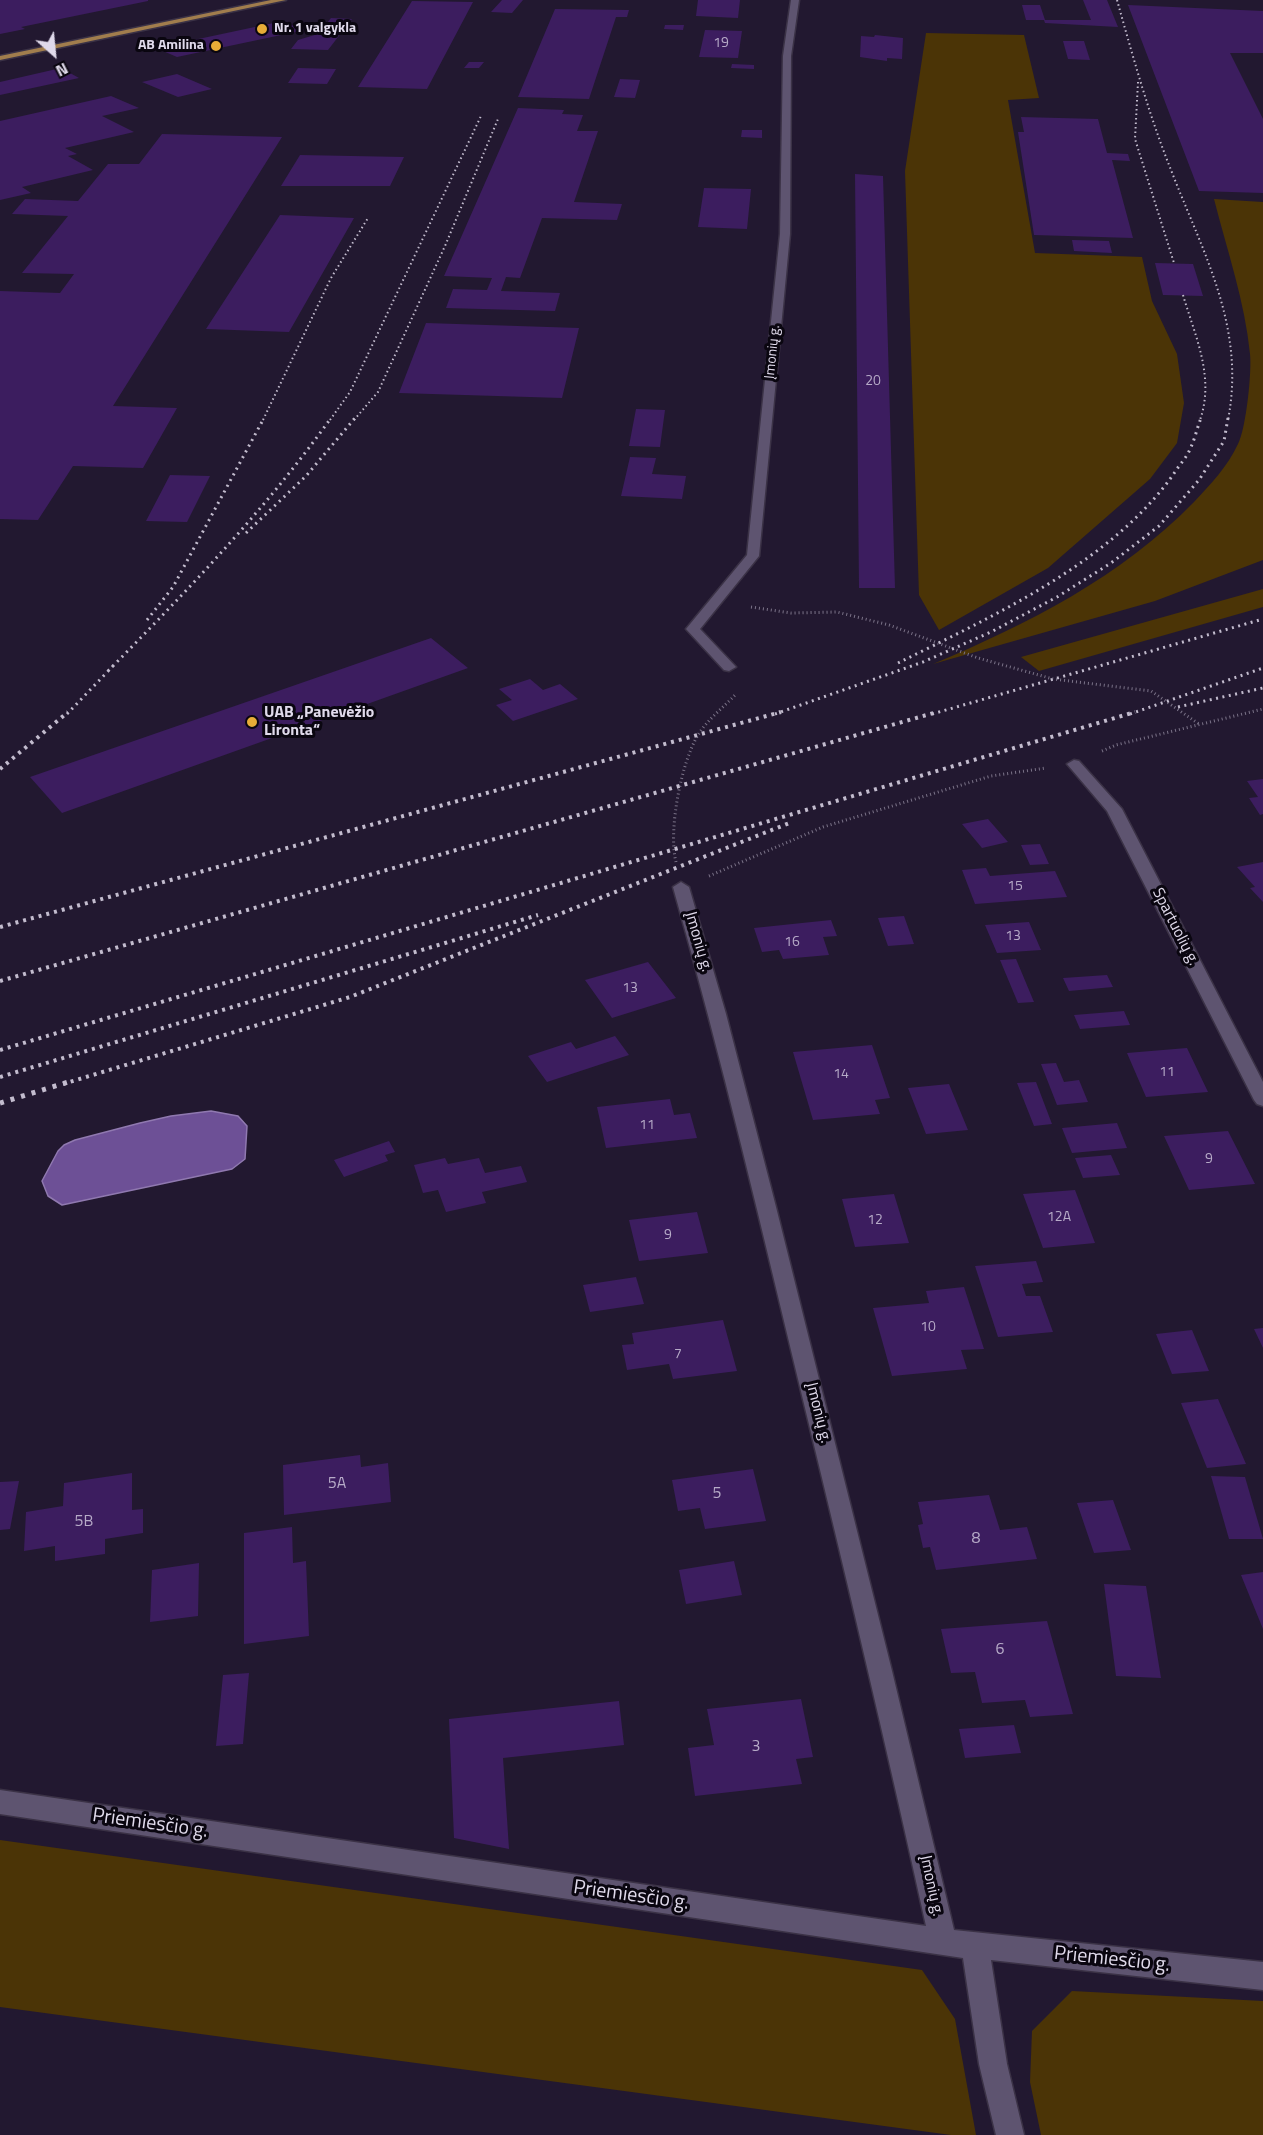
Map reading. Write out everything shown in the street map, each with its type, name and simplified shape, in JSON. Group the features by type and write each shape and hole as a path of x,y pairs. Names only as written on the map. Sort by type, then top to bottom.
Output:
{"main road":[{"path":"0,58 282,0"}],"street":[{"name":"Įmonių g.","path":"729,667 693,630 753,556 785,234 787,56 795,0"},
{"name":"Spartuolių g.","path":"1074,764 1114,809 1263,1100"},
{"name":"Įmonių g.","path":"681,887 719,1013 908,1783 943,1942"},
{"name":"Priemiesčio g.","path":"0,1802 943,1942 1263,1976"},
{"path":"975,1946 993,2064 1010,2135"}],"path":[{"path":"715,602 791,613 837,612 867,619 978,658 1053,679 1151,691 1200,724"},
{"path":"729,667 737,693 698,735 679,787 673,850 681,887 823,827 991,776 1074,764 1116,745 1263,709"}],"shaded area":[{"path":"926,33 1024,35 1039,98 1008,100 1035,253 1142,257 1152,301 1177,354 1184,403 1177,443 1150,479 1048,568 939,630 919,595 905,171"},
{"path":"1214,199 1263,202 1263,560 1155,601 933,664 1038,615 1104,576 1166,529 1206,489 1229,460 1244,426 1250,354 1240,296"},
{"path":"1263,589 1263,607 1039,671 1021,657"},
{"path":"211,1111 238,1116 247,1126 245,1159 232,1169 62,1205 48,1196 42,1181 58,1151 64,1145 140,1123"},
{"path":"0,1840 922,1970 955,2019 976,2135 951,2135 0,2007"},
{"path":"1072,1991 1263,2001 1263,2135 1041,2135 1030,2082 1032,2031"}],"building":[{"path":"0,0 148,1 21,27 25,29 0,34"},
{"path":"502,0 523,0 512,13 491,12"},
{"path":"698,0 740,0 738,18 696,16"},
{"path":"1083,0 1107,0 1118,27 1026,20 1022,5 1040,5 1045,20 1091,20"},
{"path":"412,1 473,2 427,89 358,87"},
{"path":"1128,5 1263,11 1263,53 1230,53 1263,119 1263,193 1199,191"},
{"path":"555,9 629,10 627,17 616,17 589,99 518,97"},
{"path":"331,18 352,19 328,50 291,49 298,40 318,34"},
{"path":"283,21 305,30 177,57 156,48"},
{"path":"665,25 684,25 683,30 664,29"},
{"path":"705,30 742,31 738,58 699,57"},
{"path":"875,35 903,38 902,59 887,58 887,61 860,57 861,36 874,37"},
{"path":"1063,41 1084,41 1090,60 1068,59"},
{"path":"469,62 484,62 479,68 464,68"},
{"path":"732,64 754,65 754,69 731,68"},
{"path":"61,68 79,78 0,95 0,82"},
{"path":"298,68 336,69 327,84 288,83"},
{"path":"177,74 212,89 178,97 142,82"},
{"path":"620,79 640,80 635,98 614,97"},
{"path":"111,96 139,108 102,116 134,132 65,148 77,154 68,156 93,170 22,187 31,193 0,200 0,121"},
{"path":"518,108 564,110 562,114 583,115 577,131 598,131 574,202 622,204 617,220 542,218 520,278 506,277 501,291 560,293 555,311 446,308 453,289 487,290 492,278 444,276"},
{"path":"1021,117 1098,119 1107,153 1128,154 1130,161 1112,160 1133,238 1034,235 1018,132 1024,132"},
{"path":"742,130 762,130 762,138 741,137"},
{"path":"162,134 282,137 113,406 177,408 143,468 73,466 38,520 0,519 0,291 60,293 74,274 22,273 68,216 12,214 25,199 78,201 108,164 139,164"},
{"path":"300,155 404,157 390,186 281,186"},
{"path":"855,174 883,176 895,588 859,588"},
{"path":"704,188 751,189 747,229 698,227"},
{"path":"280,215 354,218 289,332 206,329"},
{"path":"1072,240 1109,241 1112,253 1074,251"},
{"path":"1155,263 1193,264 1203,296 1163,295"},
{"path":"426,323 579,328 562,398 399,393"},
{"path":"636,409 665,410 660,447 629,446"},
{"path":"630,457 656,458 652,474 686,476 682,499 621,496"},
{"path":"170,475 210,476 187,522 146,521"},
{"name":"UAB „Panevėžio Lironta“","path":"431,638 468,668 62,813 30,777"},
{"path":"530,679 543,690 560,684 578,699 513,721 496,705 512,700 499,689"},
{"path":"1263,779 1263,814 1260,815 1249,798 1258,797 1247,781"},
{"path":"988,819 1008,842 982,848 962,824"},
{"path":"1040,844 1049,864 1030,865 1021,845"},
{"path":"1263,862 1263,902 1250,888 1255,887 1237,867"},
{"path":"986,868 990,876 1055,871 1067,897 975,904 962,870"},
{"path":"904,916 914,944 888,946 878,918"},
{"path":"831,920 837,936 823,937 829,955 783,959 779,950 762,952 754,928"},
{"path":"1029,922 1041,950 997,953 985,925"},
{"path":"1016,959 1034,1002 1018,1003 1000,960"},
{"path":"648,962 676,998 612,1018 585,980"},
{"path":"1107,975 1113,987 1069,991 1063,978"},
{"path":"1124,1011 1130,1025 1080,1029 1074,1015"},
{"path":"615,1036 629,1055 547,1082 528,1056 571,1042 576,1049"},
{"path":"872,1045 890,1098 875,1100 880,1114 813,1120 793,1052"},
{"path":"1187,1048 1208,1092 1146,1097 1127,1053"},
{"path":"1056,1063 1064,1082 1079,1080 1088,1102 1057,1105 1041,1064"},
{"path":"1036,1082 1052,1124 1034,1126 1017,1083"},
{"path":"949,1084 968,1130 926,1134 908,1088"},
{"path":"670,1099 674,1115 690,1113 697,1138 606,1148 597,1107"},
{"path":"1117,1123 1127,1148 1072,1153 1062,1128"},
{"path":"1228,1131 1255,1184 1189,1190 1164,1136"},
{"path":"389,1141 395,1152 385,1155 388,1161 344,1177 334,1160"},
{"path":"1111,1155 1120,1175 1083,1178 1075,1158"},
{"path":"445,1158 448,1164 479,1158 485,1173 521,1166 527,1182 482,1192 486,1203 446,1212 438,1190 423,1193 414,1165"},
{"path":"1075,1190 1095,1243 1043,1248 1023,1194"},
{"path":"894,1194 909,1243 855,1247 842,1199"},
{"path":"697,1212 708,1253 639,1261 629,1220"},
{"path":"1036,1261 1043,1282 1022,1284 1026,1296 1040,1296 1053,1332 998,1337 975,1266"},
{"path":"636,1277 644,1304 590,1312 583,1285"},
{"path":"964,1287 984,1349 961,1350 967,1369 892,1376 873,1308 929,1303 926,1291"},
{"path":"723,1320 737,1371 673,1379 669,1364 627,1370 622,1345 634,1344 632,1333"},
{"path":"1263,1328 1263,1348 1254,1329"},
{"path":"1192,1330 1209,1371 1172,1374 1156,1334"},
{"path":"1218,1399 1246,1464 1207,1468 1181,1403"},
{"path":"360,1455 361,1467 388,1463 391,1502 284,1515 283,1465"},
{"path":"753,1469 766,1521 705,1529 700,1508 678,1511 672,1480"},
{"path":"132,1473 132,1510 143,1509 143,1533 105,1539 105,1554 55,1561 55,1546 24,1551 26,1512 63,1506 64,1483"},
{"path":"1211,1476 1245,1477 1263,1539 1229,1539"},
{"path":"19,1481 10,1529 0,1530 0,1482"},
{"path":"989,1495 1000,1530 1027,1527 1037,1559 936,1570 930,1547 923,1548 918,1525 923,1524 918,1502"},
{"path":"1113,1500 1131,1550 1094,1553 1077,1503"},
{"path":"292,1527 293,1563 306,1561 309,1636 244,1644 244,1533"},
{"path":"734,1561 742,1595 686,1604 679,1570"},
{"path":"199,1563 198,1616 150,1622 152,1570"},
{"path":"1263,1572 1263,1629 1241,1575"},
{"path":"1104,1584 1146,1586 1161,1678 1116,1676"},
{"path":"1047,1621 1073,1714 1030,1717 1025,1700 982,1703 975,1672 951,1673 941,1629"},
{"path":"249,1673 243,1744 216,1746 223,1675"},
{"path":"801,1699 813,1757 796,1759 802,1784 695,1796 688,1748 714,1745 707,1709"},
{"path":"619,1701 624,1745 503,1758 509,1849 454,1838 449,1719"},
{"path":"1014,1725 1021,1753 965,1758 959,1729"}],"railway":[{"path":"1117,0 1156,128 1218,291 1231,353 1232,386 1228,420"},
{"path":"1138,82 1135,139 1174,263"},
{"path":"330,420 350,392 481,116"},
{"path":"354,420 378,392 445,246 498,119"},
{"path":"264,419 331,278 368,218"},
{"path":"1183,295 1202,357 1205,388 1200,420"},
{"path":"108,671 196,580 252,517 331,418"},
{"path":"246,533 306,476 355,418"},
{"path":"898,663 973,626 1049,584 1085,560 1119,533 1149,504 1183,461 1192,445 1201,418"},
{"path":"780,712 923,662 991,632 1057,597 1111,563 1159,526 1199,480 1224,441 1228,418"},
{"path":"147,620 173,587 264,419"},
{"path":"932,714 1263,619"},
{"path":"67,714 113,666"},
{"path":"1130,714 1263,668"},
{"path":"1178,707 1263,688"},
{"path":"0,769 68,712"},
{"path":"0,927 780,712"},
{"path":"775,714 780,712"},
{"path":"0,981 937,712"},
{"path":"0,1050 1135,712"},
{"path":"63,1084 350,997 792,822"},
{"path":"0,1077 538,915"},
{"path":"0,1103 68,1082"}],"place":[{"name":"Nr. 1 valgykla","path":"262,29"},
{"name":"AB Amilina","path":"216,46"},
{"name":"UAB „Panevėžio Lironta“","path":"252,722"}]}
